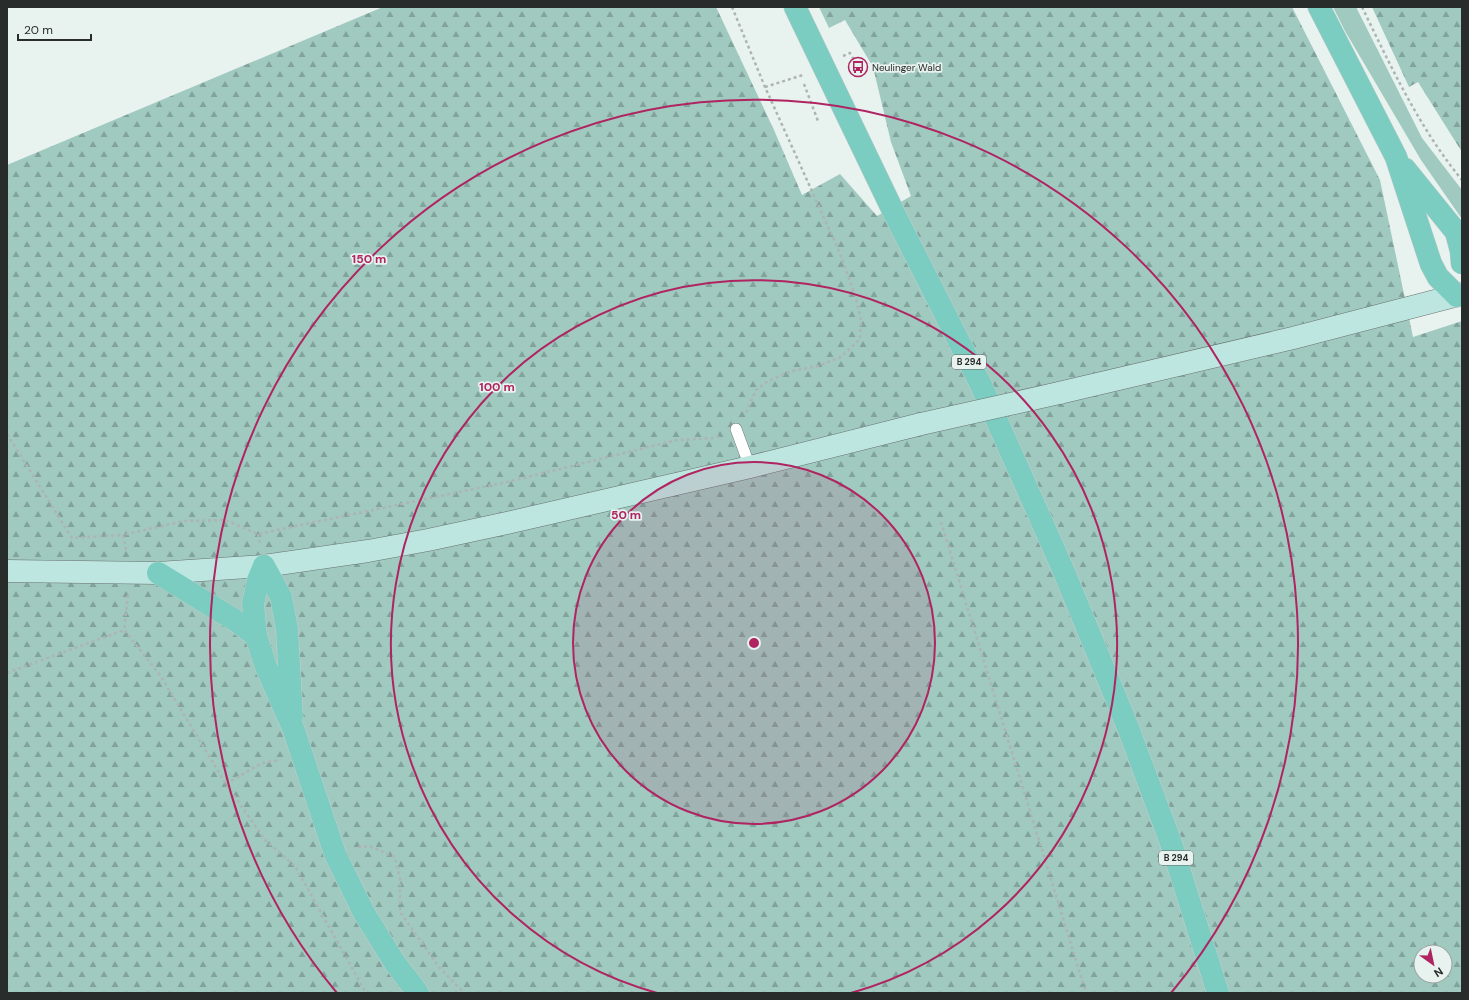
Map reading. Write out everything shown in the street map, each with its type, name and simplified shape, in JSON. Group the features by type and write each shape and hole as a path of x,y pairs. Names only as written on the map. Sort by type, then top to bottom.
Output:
{"main road":[{"name":"B 294","path":"795,7 895,215 981,385 1056,553 1124,718 1172,843 1218,993"},
{"path":"1319,7 1396,157 1431,264 1438,277 1459,295"},
{"path":"1396,157 1459,234 1462,263"},
{"path":"1459,295 1462,270"},
{"path":"264,566 258,580 253,604 256,636 277,694 293,728 335,854 364,913 395,963 418,993"},
{"path":"264,566 281,597 287,629 293,728"},
{"path":"158,573 233,618 256,636"}],"street":[{"path":"7,571 158,573 264,566 368,551 428,540 750,467 922,424 1294,338 1459,295"}],"lane":[{"path":"736,429 750,467"}],"path":[{"path":"7,434 72,538 123,535 184,521 225,520 258,534 507,482 677,440 714,438 736,429 743,419 756,390 768,381 792,371 818,366 841,357 860,339 861,321 856,298 839,251 765,87 732,7"},
{"path":"1362,7 1404,91 1430,136 1462,180"},
{"path":"850,52 858,67"},
{"path":"765,87 801,76 818,121"},
{"path":"942,522 1086,993"},
{"path":"123,535 130,572 124,630 160,675 226,784 265,840 295,866 366,993"},
{"path":"7,673 124,630"},
{"path":"226,784 262,763 302,756"},
{"path":"335,854 353,847 369,846 395,857 400,879 400,912 439,967 464,993"}],"green space":[{"path":"383,7 716,7 774,130 802,195 840,174 877,216 911,196 891,142 873,67 845,20 829,28 819,7 1292,7 1380,180 1413,337 1462,321 1462,993 7,993 7,165"},
{"path":"1333,7 1356,7 1422,138 1462,190 1462,219 1421,160 1345,31"},
{"path":"1372,7 1462,7 1462,152 1418,82 1409,87"}],"place":[{"name":"Neulinger Wald","path":"858,67"}]}
